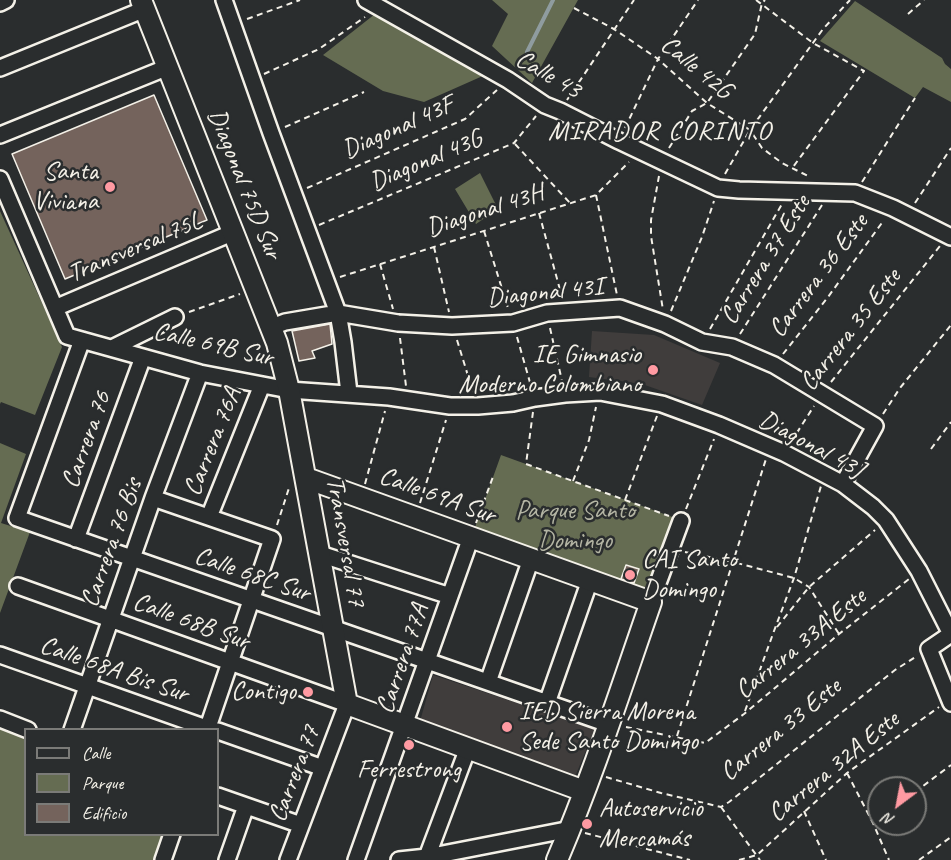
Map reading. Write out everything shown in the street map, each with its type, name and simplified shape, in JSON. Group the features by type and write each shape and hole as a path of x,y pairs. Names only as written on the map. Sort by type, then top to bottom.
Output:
{"street":[{"path":"0,3 6,0"},
{"path":"224,0 338,313 349,393"},
{"path":"0,68 143,4"},
{"name":"Diagonal 75D Sur","path":"143,4 272,327 289,390"},
{"name":"Calle 43","path":"373,4 508,80 545,105 718,188 855,193 893,207 950,237"},
{"path":"0,135 168,67"},
{"path":"0,179 55,309"},
{"name":"Transversal 75L","path":"55,309 234,232"},
{"name":"Diagonal 43I","path":"338,313 398,324 452,326 513,323 566,311 620,308 665,324 702,342 732,347 774,365 875,426"},
{"name":"Calle 69B Sur","path":"55,309 67,336 200,373 262,385 289,390 389,397 450,406 513,403 535,398"},
{"path":"272,327 285,322 338,313"},
{"path":"112,348 175,317"},
{"name":"Calle 68C Sur","path":"82,340 17,518 608,724"},
{"name":"Carrera 76","path":"76,539 143,357"},
{"name":"Carrera 76 Bis","path":"72,728 153,498 200,373"},
{"name":"Carrera 76A","path":"209,517 262,385"},
{"name":"Transversal 77","path":"289,390 298,482 320,554 347,704"},
{"name":"Diagonal 43J","path":"535,398 600,392 662,404 777,450 843,484 886,520 919,571 951,634"},
{"path":"843,484 875,426"},
{"name":"Calle 69A Sur","path":"298,482 361,498 651,602"},
{"path":"153,498 272,539 230,662 212,728"},
{"path":"557,860 571,829 681,521"},
{"name":"Carrera 77A","path":"356,860 471,537"},
{"path":"320,554 450,596"},
{"path":"488,682 531,559"},
{"path":"546,703 590,580"},
{"name":"Calle 68B Sur","path":"18,586 347,704"},
{"path":"950,701 929,649 951,634"},
{"name":"Calle 68A Bis Sur","path":"0,655 205,728"},
{"path":"347,704 584,791"},
{"name":"Carrera 77","path":"288,860 347,704"},
{"path":"0,719 25,728"},
{"name":"Calle 68A Bis Sur","path":"219,733 323,768"},
{"path":"427,857 468,748"},
{"path":"219,796 301,825"},
{"path":"227,860 246,806"},
{"path":"399,860 427,857 571,829"},
{"path":"163,860 171,836"}],"path":[{"path":"233,24 300,0"},
{"path":"560,111 634,0"},
{"path":"619,141 658,59 698,0"},
{"path":"756,0 813,44 864,71 792,168"},
{"path":"665,324 651,236 651,220 662,161 692,111 707,103 755,34 762,3 765,0"},
{"path":"665,324 702,237 718,188 750,130 823,29 850,0"},
{"path":"908,14 924,0"},
{"path":"253,79 319,49 373,4"},
{"name":"Calle 42G","path":"573,8 614,29 658,59 707,103 750,130 762,148 782,163 810,177"},
{"name":"Diagonal 43F","path":"294,194 465,119 508,80"},
{"path":"271,133 364,92"},
{"path":"855,193 915,98"},
{"name":"Diagonal 43G","path":"307,230 514,143 545,105"},
{"path":"514,143 570,203"},
{"name":"Carrera 36 Este","path":"907,215 951,148"},
{"name":"Diagonal 43H","path":"326,281 596,195 641,151"},
{"path":"702,342 789,191"},
{"name":"Carrera 37 Este","path":"732,347 830,192"},
{"path":"596,195 620,308"},
{"name":"Carrera 36 Este","path":"774,365 828,297 893,207"},
{"path":"539,213 566,311"},
{"name":"Carrera 35 Este","path":"677,737 733,562 777,450 950,237"},
{"path":"175,317 256,288"},
{"path":"547,314 564,394"},
{"path":"875,426 900,388 951,326"},
{"path":"573,481 589,440 600,392"},
{"path":"361,498 389,397"},
{"path":"535,398 526,464 681,521 719,425"},
{"path":"625,500 662,404"},
{"path":"415,517 450,406"},
{"path":"931,449 951,422"},
{"path":"471,537 494,474"},
{"path":"744,714 794,578 825,474"},
{"path":"272,539 298,482"},
{"path":"774,631 809,587 886,520"},
{"path":"670,549 794,578 809,587 839,634"},
{"name":"Carrera 33A Este","path":"677,737 705,743 744,714 839,634 919,571"},
{"name":"Carrera 33 Este","path":"591,773 721,807 895,670 929,649"},
{"name":"Carrera 32A Este","path":"739,860 757,855 847,773 950,701"},
{"path":"608,724 677,737"},
{"path":"927,783 951,765"},
{"path":"847,773 867,811"},
{"path":"721,807 760,860"},
{"path":"804,811 826,860"},
{"path":"571,829 690,860"},
{"path":"879,836 889,860"},
{"path":"919,860 951,837"}],"shaded area":[{"name":"IE Gimnasio Moderno Colombiano","path":"592,331 654,335 720,363 702,405 642,384 589,377"},
{"name":"IED Sierra Morena Sede Santo Domingo","path":"433,675 595,729 574,779 419,725"}],"green space":[{"path":"492,0 578,0 532,83 492,46 508,14"},
{"path":"855,1 942,58 951,69 951,102 923,87 915,98 820,41"},
{"path":"375,14 485,75 424,102 383,91 323,55"},
{"path":"480,173 498,209 476,224 455,189"},
{"path":"0,211 62,347 35,415 1,402 0,404"},
{"path":"0,443 26,454 1,523 30,532 0,613"},
{"name":"Parque Santo Domingo","path":"501,455 678,519 650,598 473,533"},
{"path":"0,725 24,734 24,836 164,836 154,860 0,860"}],"building":[{"name":"Santa Viviana","path":"154,95 207,220 65,279 12,154"},
{"path":"330,324 332,344 312,351 315,358 299,361 292,331"},
{"name":"CAI Santo Domingo","path":"626,565 639,569 634,583 621,579"}],"waterway":[{"path":"527,52 553,0"}],"place":[{"name":"Santa Viviana","path":"110,187"},
{"name":"IE Gimnasio Moderno Colombiano","path":"653,370"},
{"name":"CAI Santo Domingo","path":"630,575"},
{"name":"Contigo","path":"308,692"},
{"name":"IED Sierra Morena Sede Santo Domingo","path":"507,727"},
{"name":"Ferrestrong","path":"409,745"},
{"name":"Autoservicio Mercamás","path":"587,824"}],"district":[{"name":"MIRADOR CORINTO","path":"660,132"}]}
